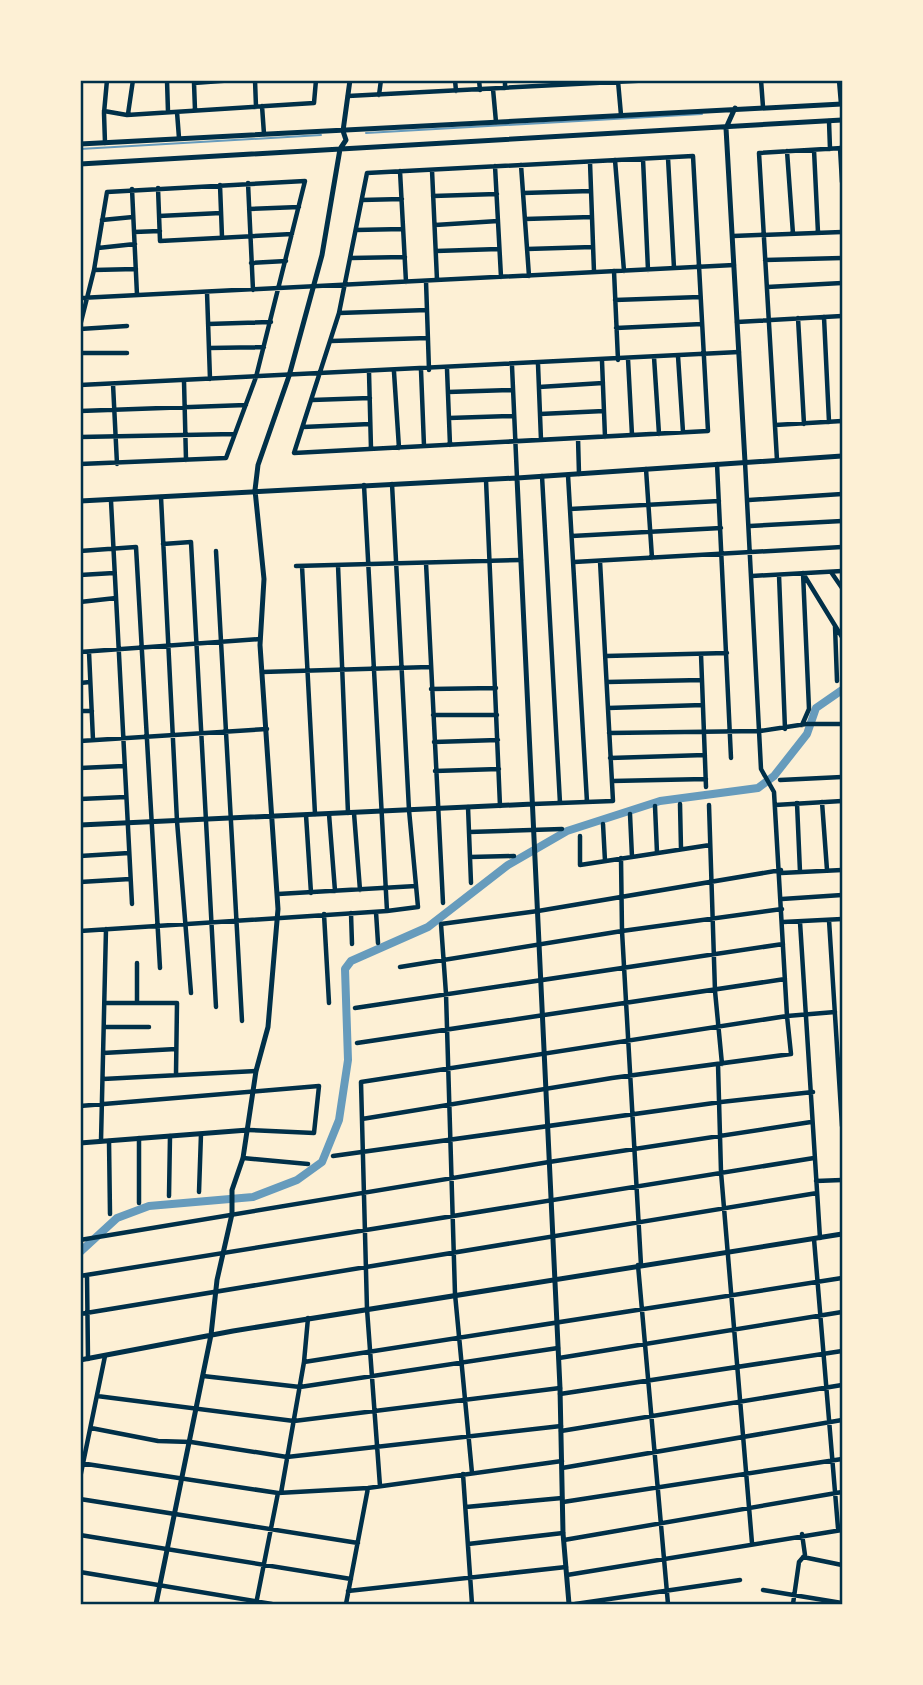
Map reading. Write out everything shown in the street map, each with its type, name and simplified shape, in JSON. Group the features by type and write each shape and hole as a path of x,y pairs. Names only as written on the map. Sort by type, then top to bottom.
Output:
{"street":[{"path":"105,143 107,80"},
{"path":"128,114 133,80"},
{"path":"167,80 168,112"},
{"path":"195,110 194,82 234,80"},
{"path":"255,80 264,134"},
{"path":"104,111 128,114 314,103 317,80"},
{"path":"156,1605 198,1406 223,1252 232,1214 232,1190 243,1158 256,1071 268,1027 278,917 260,639 264,579 256,490 258,465 289,376 322,255 340,149 346,140 343,131 350,80"},
{"path":"379,95 381,80"},
{"path":"455,80 456,91"},
{"path":"479,80 480,90"},
{"path":"505,80 505,88"},
{"path":"348,96 480,90 529,84 653,80"},
{"path":"761,80 763,107"},
{"path":"80,144 841,104 839,80"},
{"path":"619,81 621,115"},
{"path":"493,89 496,122"},
{"path":"362,1119 628,1076 791,1054 775,805 773,789 761,769 749,500 726,128 735,108"},
{"path":"177,111 179,138"},
{"path":"80,164 842,120"},
{"path":"829,121 830,149"},
{"path":"777,460 759,153 841,148 842,182"},
{"path":"814,150 818,233"},
{"path":"787,152 793,234"},
{"path":"693,156 708,431 294,453 339,313 367,173 668,158 693,156"},
{"path":"668,158 674,268"},
{"path":"643,159 648,270"},
{"path":"615,160 624,271"},
{"path":"590,162 594,272"},
{"path":"522,165 528,276"},
{"path":"495,166 500,277"},
{"path":"432,170 437,280"},
{"path":"400,171 406,282"},
{"path":"80,464 226,458 256,377 305,181 107,191 94,270 80,327 127,326"},
{"path":"248,183 253,290"},
{"path":"220,185 222,237"},
{"path":"158,188 160,241 292,234"},
{"path":"132,189 137,295"},
{"path":"523,193 591,191"},
{"path":"433,196 497,194"},
{"path":"362,200 402,199"},
{"path":"249,209 299,207"},
{"path":"159,216 221,213"},
{"path":"102,220 134,217"},
{"path":"525,219 592,217"},
{"path":"435,225 498,221"},
{"path":"356,230 403,229"},
{"path":"134,232 160,231"},
{"path":"733,236 842,232"},
{"path":"98,247 135,244"},
{"path":"527,249 593,247"},
{"path":"436,251 499,249"},
{"path":"351,258 405,257"},
{"path":"765,260 842,258"},
{"path":"251,263 286,261"},
{"path":"80,298 734,265"},
{"path":"94,270 136,269"},
{"path":"614,271 618,359"},
{"path":"426,281 429,370"},
{"path":"767,287 842,283"},
{"path":"207,292 210,379"},
{"path":"615,300 700,297"},
{"path":"339,313 427,310"},
{"path":"737,322 842,316"},
{"path":"824,317 829,422"},
{"path":"798,318 804,424"},
{"path":"208,324 271,322"},
{"path":"616,327 702,324"},
{"path":"331,341 428,338"},
{"path":"209,348 264,347"},
{"path":"80,385 394,372 739,352"},
{"path":"80,353 127,353"},
{"path":"678,356 683,432"},
{"path":"654,357 659,434"},
{"path":"628,359 632,435"},
{"path":"602,360 605,437"},
{"path":"538,364 541,440"},
{"path":"512,366 559,1357 563,1533 569,1605"},
{"path":"447,369 450,445"},
{"path":"421,370 424,446"},
{"path":"394,372 399,448"},
{"path":"369,373 371,449"},
{"path":"184,380 186,460"},
{"path":"539,387 603,383"},
{"path":"113,384 117,464"},
{"path":"448,392 513,390"},
{"path":"312,400 370,398"},
{"path":"80,411 246,405"},
{"path":"540,414 604,411"},
{"path":"449,418 514,416"},
{"path":"775,425 842,421"},
{"path":"303,427 370,424"},
{"path":"80,437 235,434"},
{"path":"578,438 579,474"},
{"path":"80,501 486,480 842,456"},
{"path":"717,464 732,758"},
{"path":"646,469 652,558"},
{"path":"568,475 587,802"},
{"path":"542,476 560,803"},
{"path":"486,480 500,806"},
{"path":"80,930 376,912 418,907 409,810 392,484"},
{"path":"364,485 387,911"},
{"path":"749,500 842,494"},
{"path":"161,497 183,923 191,993"},
{"path":"111,500 132,904"},
{"path":"570,509 719,501"},
{"path":"750,526 842,521"},
{"path":"572,536 721,528"},
{"path":"163,544 191,542 216,1007"},
{"path":"80,551 136,547 154,822 160,968"},
{"path":"575,562 842,547"},
{"path":"216,551 242,1021"},
{"path":"315,814 299,566 521,560"},
{"path":"80,825 613,801 600,561"},
{"path":"426,563 443,903"},
{"path":"338,565 351,813 360,890"},
{"path":"752,576 842,571"},
{"path":"831,572 842,588"},
{"path":"80,575 114,573"},
{"path":"803,573 842,637"},
{"path":"803,573 809,709 804,725"},
{"path":"779,575 785,729"},
{"path":"80,601 116,598"},
{"path":"835,622 837,681"},
{"path":"80,652 260,639"},
{"path":"89,652 93,740"},
{"path":"605,656 727,653"},
{"path":"701,654 706,787"},
{"path":"262,672 430,667"},
{"path":"607,682 702,680"},
{"path":"80,683 90,682"},
{"path":"431,689 496,688"},
{"path":"608,708 703,705"},
{"path":"80,711 92,711"},
{"path":"433,715 497,715"},
{"path":"609,733 760,731 835,724 842,724 842,730"},
{"path":"80,741 267,729"},
{"path":"434,742 498,740"},
{"path":"610,758 705,755"},
{"path":"80,768 124,766"},
{"path":"435,771 499,769"},
{"path":"780,780 842,777"},
{"path":"612,781 706,779"},
{"path":"80,799 126,797"},
{"path":"775,805 842,801"},
{"path":"822,802 827,870"},
{"path":"797,803 800,872"},
{"path":"680,804 681,849"},
{"path":"709,805 720,1064 721,1172 734,1295 752,1543"},
{"path":"655,806 657,853"},
{"path":"467,807 471,883"},
{"path":"329,814 335,891"},
{"path":"630,814 632,857"},
{"path":"306,815 311,892"},
{"path":"603,824 605,861"},
{"path":"469,832 534,832 562,828"},
{"path":"580,836 580,864 710,845"},
{"path":"80,856 129,853"},
{"path":"470,857 514,856"},
{"path":"621,858 623,968 639,1265 668,1605"},
{"path":"472,1473 455,1294 446,994 440,924 538,911 781,871 842,870"},
{"path":"80,882 130,879"},
{"path":"278,894 416,887"},
{"path":"782,899 842,895"},
{"path":"400,967 622,931 782,909"},
{"path":"376,912 378,943"},
{"path":"351,913 352,944"},
{"path":"324,914 329,1003"},
{"path":"783,922 842,919"},
{"path":"829,920 842,1126"},
{"path":"567,1575 840,1529 817,1282 817,1192 811,1122 813,1092 800,922"},
{"path":"101,1141 106,929"},
{"path":"355,1008 783,944"},
{"path":"137,964 137,1003"},
{"path":"357,1043 543,1018 785,979"},
{"path":"105,1003 177,1003 176,1074"},
{"path":"380,1486 366,1266 361,1082 787,1016 835,1012"},
{"path":"104,1027 149,1027"},
{"path":"103,1053 176,1049"},
{"path":"103,1079 256,1071"},
{"path":"80,1106 253,1094 319,1086 314,1133 248,1130 80,1143"},
{"path":"333,1156 630,1114 813,1092"},
{"path":"82,1240 364,1192 811,1122"},
{"path":"199,1192 201,1134"},
{"path":"169,1196 170,1136"},
{"path":"139,1138 139,1203"},
{"path":"108,1141 110,1214"},
{"path":"243,1158 308,1164"},
{"path":"88,1359 88,1313 84,1276 551,1198 814,1158"},
{"path":"816,1181 842,1180"},
{"path":"80,1314 817,1192"},
{"path":"80,1360 368,1308 842,1234"},
{"path":"304,1362 842,1278"},
{"path":"559,1357 842,1312"},
{"path":"256,1603 294,1421 308,1318"},
{"path":"203,1376 300,1387 558,1348"},
{"path":"97,1396 198,1406 294,1421 465,1399 648,1381 842,1351"},
{"path":"80,1478 105,1356"},
{"path":"91,1428 158,1441 191,1442 287,1457 561,1428 842,1385"},
{"path":"82,1464 279,1493 368,1488 654,1452 842,1420"},
{"path":"466,1507 563,1500 657,1488 842,1459"},
{"path":"463,1475 472,1605"},
{"path":"346,1605 368,1488"},
{"path":"564,1540 842,1492"},
{"path":"80,1499 358,1543"},
{"path":"468,1544 563,1533"},
{"path":"793,1605 803,1557 802,1534"},
{"path":"80,1535 351,1579"},
{"path":"803,1557 842,1565"},
{"path":"348,1591 566,1567"},
{"path":"80,1572 160,1583 272,1605"},
{"path":"575,1605 740,1580"},
{"path":"763,1590 842,1603"}],"waterway":[{"path":"366,133 702,114"},
{"path":"80,149 321,135"},
{"path":"80,1252 117,1218 149,1206 253,1197 297,1180 322,1162 339,1120 348,1060 345,969 351,961 428,927 508,865 567,831 660,801 758,788 774,776 807,734 816,708 842,690"}]}
